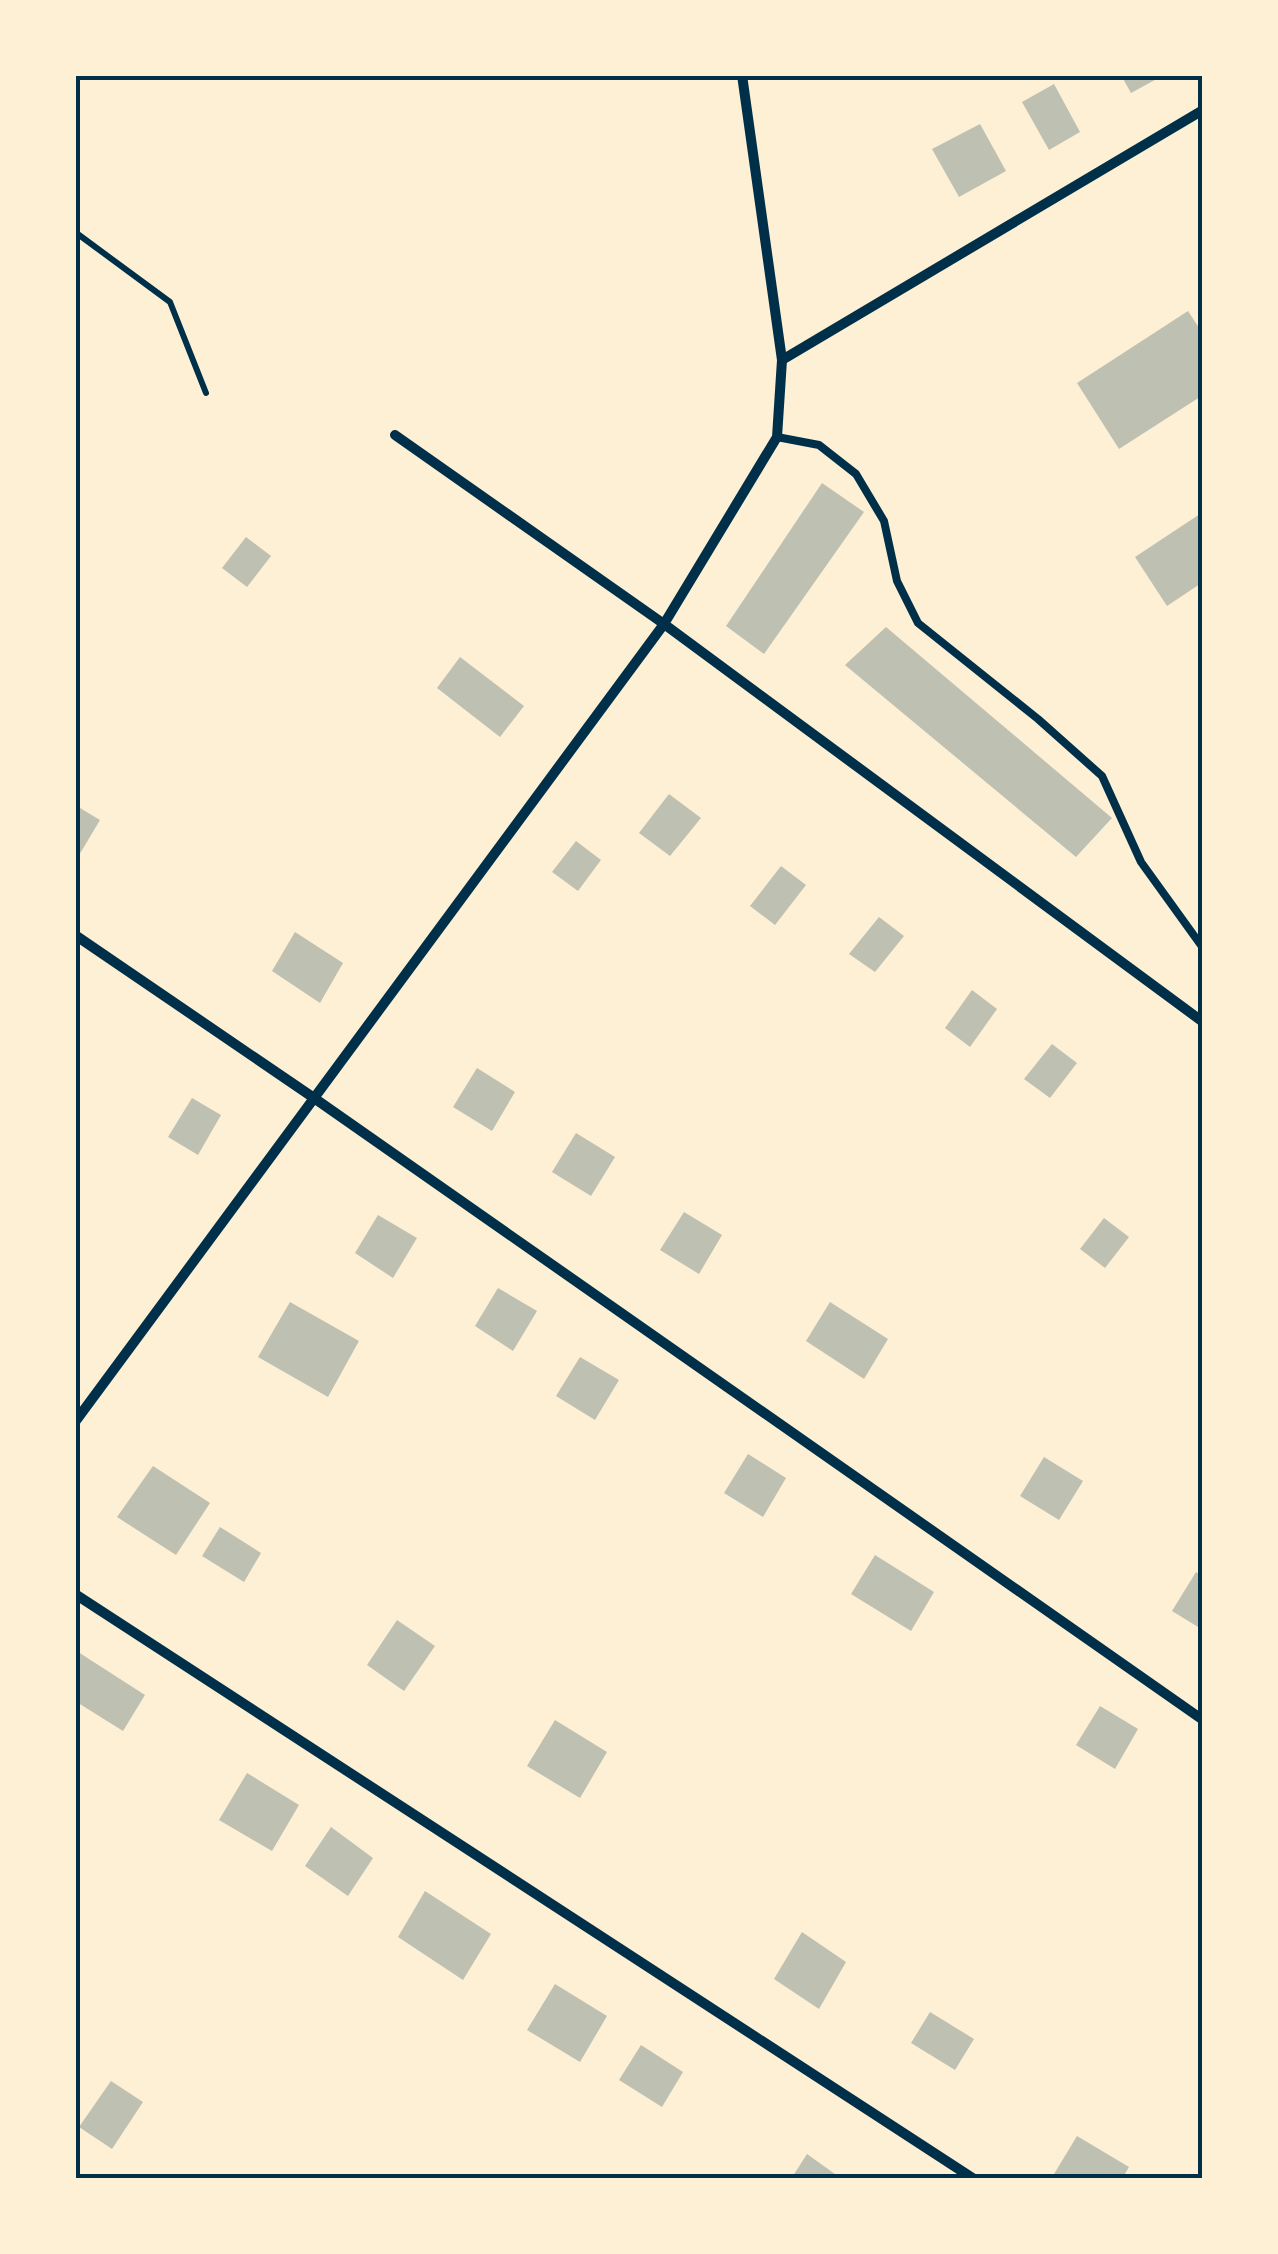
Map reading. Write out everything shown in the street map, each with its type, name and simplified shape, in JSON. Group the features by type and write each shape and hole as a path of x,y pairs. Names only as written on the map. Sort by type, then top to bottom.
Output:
{"street":[{"path":"75,1422 664,624 777,437 782,360 742,75"},
{"path":"782,360 1203,110"},
{"path":"395,436 664,624 1203,1022"},
{"path":"75,935 1203,1720"},
{"path":"75,1594 974,2179"}],"lane":[{"path":"777,437 820,445 856,474 884,521 897,580 918,623 1102,776 1141,862 1203,948"}],"path":[{"path":"75,232 170,302 206,393"}],"building":[{"path":"1121,75 1164,75 1131,93"},
{"path":"1054,84 1080,132 1049,150 1022,102"},
{"path":"980,124 1006,171 959,197 932,149"},
{"path":"1188,311 1203,334 1203,395 1119,449 1077,383"},
{"path":"822,483 864,512 764,654 726,626"},
{"path":"1203,512 1203,582 1167,606 1135,557"},
{"path":"246,537 271,556 247,587 222,568"},
{"path":"886,627 1112,818 1076,857 845,665"},
{"path":"460,657 524,706 500,737 437,688"},
{"path":"669,794 701,818 670,856 639,833"},
{"path":"75,805 100,820 75,862"},
{"path":"576,841 601,860 578,891 552,872"},
{"path":"781,866 806,885 775,925 750,906"},
{"path":"879,917 904,936 875,972 849,954"},
{"path":"295,932 343,963 320,1003 272,971"},
{"path":"972,990 997,1009 970,1047 945,1028"},
{"path":"1052,1044 1077,1063 1050,1098 1024,1079"},
{"path":"477,1068 515,1092 492,1131 453,1107"},
{"path":"192,1098 221,1115 198,1155 168,1137"},
{"path":"576,1133 615,1157 591,1196 552,1172"},
{"path":"684,1212 722,1235 699,1274 660,1250"},
{"path":"378,1215 417,1238 393,1278 355,1253"},
{"path":"1104,1218 1129,1237 1105,1268 1080,1249"},
{"path":"498,1288 537,1311 513,1351 475,1326"},
{"path":"290,1302 359,1341 328,1397 258,1357"},
{"path":"830,1302 888,1339 864,1379 806,1341"},
{"path":"580,1357 619,1380 595,1420 556,1396"},
{"path":"748,1454 786,1478 763,1517 724,1493"},
{"path":"1044,1457 1083,1481 1059,1520 1020,1496"},
{"path":"153,1466 210,1503 176,1555 117,1517"},
{"path":"220,1527 261,1553 244,1582 202,1556"},
{"path":"875,1555 934,1592 911,1631 851,1594"},
{"path":"1196,1572 1203,1577 1203,1630 1172,1611"},
{"path":"397,1620 435,1646 404,1691 367,1665"},
{"path":"75,1650 145,1695 123,1731 75,1701"},
{"path":"1100,1706 1138,1729 1115,1769 1076,1745"},
{"path":"555,1720 607,1752 580,1798 527,1766"},
{"path":"247,1773 299,1805 272,1851 219,1820"},
{"path":"331,1827 373,1858 348,1896 305,1866"},
{"path":"425,1891 491,1934 463,1980 398,1937"},
{"path":"802,1932 846,1962 819,2009 774,1979"},
{"path":"555,1984 607,2016 580,2062 527,2030"},
{"path":"930,2012 974,2039 955,2070 911,2043"},
{"path":"641,2045 683,2072 662,2107 619,2080"},
{"path":"111,2081 143,2102 112,2149 79,2127"},
{"path":"1077,2136 1129,2167 1122,2179 1051,2179"},
{"path":"807,2154 842,2179 791,2179"}]}
